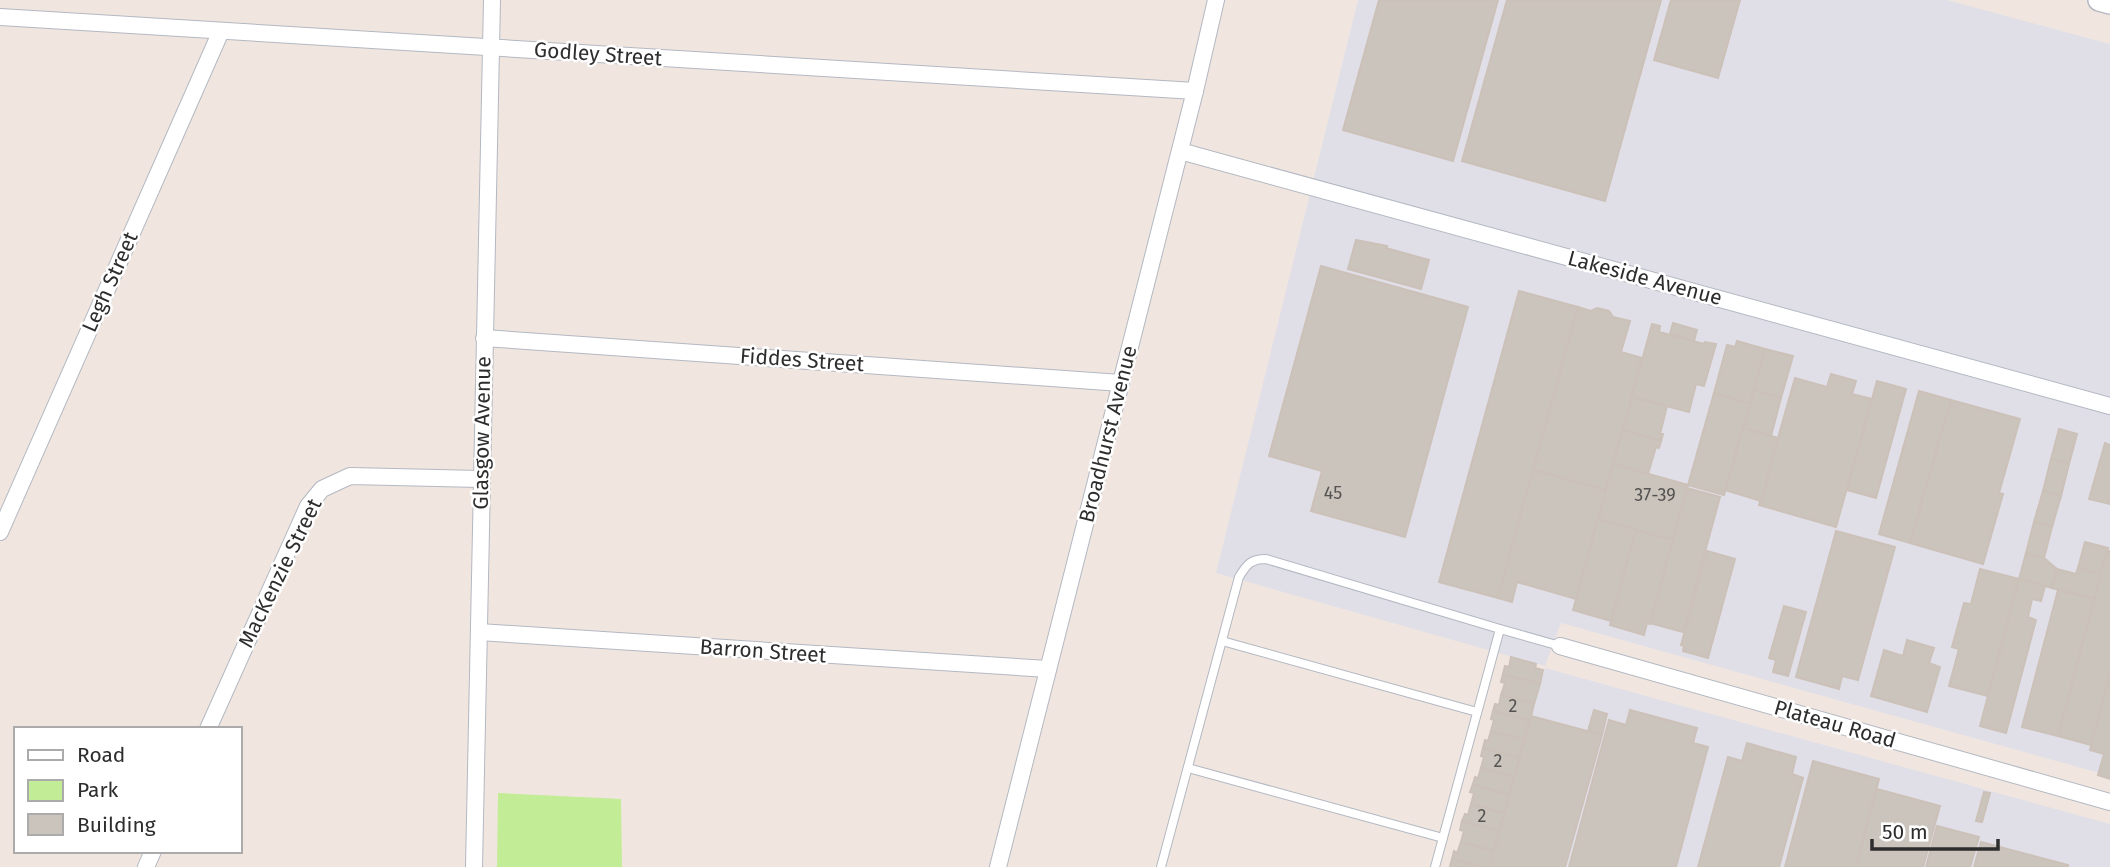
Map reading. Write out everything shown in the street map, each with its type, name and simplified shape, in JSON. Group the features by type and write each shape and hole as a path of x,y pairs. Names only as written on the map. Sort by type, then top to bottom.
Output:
{"street":[{"name":"Glasgow Avenue","path":"474,867 492,0"},
{"name":"Broadhurst Avenue","path":"998,867 1216,0"},
{"path":"2099,0 2110,3"},
{"name":"Godley Street","path":"0,17 1195,91"},
{"name":"Legh Street","path":"0,532 221,32"},
{"name":"Lakeside Avenue","path":"1180,150 2110,406"},
{"name":"Fiddes Street","path":"484,338 1121,383"},
{"name":"MacKenzie Street","path":"209,727 308,506 322,489 350,476 480,479"},
{"name":"Barron Street","path":"479,632 1048,669"},
{"name":"Plateau Road","path":"1560,646 2110,802"}],"lane":[{"path":"1161,867 1239,577 1247,564 1255,559 1266,559 1560,646"},
{"path":"1434,867 1500,629"},
{"path":"1222,641 1477,712"},
{"path":"1188,768 1443,838"}],"shaded area":[{"path":"1358,0 1947,0 2110,44 2110,776 1561,623 1545,666 1216,573"},
{"path":"1545,668 2110,824 2110,867 1487,867"}],"green space":[{"path":"498,793 621,799 622,867 497,867"}],"building":[{"path":"1379,0 1498,0 1453,161 1343,130"},
{"path":"1507,0 1661,0 1605,201 1462,161"},
{"path":"1671,0 1740,0 1718,78 1654,60"},
{"path":"1356,240 1387,246 1386,248 1429,260 1421,289 1348,269"},
{"path":"1321,266 1468,307 1405,537 1311,511 1322,471 1269,456"},
{"path":"1519,291 1578,307 1498,598 1439,582"},
{"path":"1578,307 1591,311 1597,308 1609,311 1613,317 1630,321 1621,352 1642,358 1606,490 1533,470"},
{"path":"1673,323 1697,330 1694,341 1670,334"},
{"path":"1652,324 1660,326 1659,332 1704,344 1716,344 1704,386 1696,384 1689,412 1632,397"},
{"path":"1737,341 1765,349 1750,404 1714,393 1727,345 1735,347"},
{"path":"1765,349 1793,356 1781,398 1754,390"},
{"path":"1831,374 1856,381 1852,394 1872,399 1836,527 1759,505 1795,378 1827,387"},
{"path":"1877,381 1906,389 1876,498 1847,490"},
{"path":"1754,390 1781,398 1771,436 1743,428"},
{"path":"1919,391 1951,400 1910,543 1879,534"},
{"path":"1714,393 1750,404 1724,495 1688,485"},
{"path":"1632,397 1667,406 1660,434 1663,434 1661,441 1623,430"},
{"path":"1951,400 2020,419 1983,564 1910,543"},
{"path":"1743,428 1778,438 1761,501 1725,490"},
{"path":"2059,429 2077,434 2069,464 2051,459"},
{"path":"1623,430 1661,441 1659,448 1656,447 1648,474 1613,464"},
{"path":"2105,443 2110,445 2110,504 2089,499"},
{"path":"2051,459 2069,464 2061,496 2043,491"},
{"path":"1613,464 1688,485 1673,540 1598,519"},
{"path":"1533,470 1606,490 1576,599 1517,582 1512,602 1498,598"},
{"path":"1687,488 1720,497 1683,632 1650,623"},
{"path":"2043,491 2061,496 2052,527 2034,522"},
{"path":"1598,519 1636,530 1611,621 1573,610"},
{"path":"2034,522 2052,527 2044,558 2026,553"},
{"path":"1636,530 1673,540 1650,624 1647,623 1644,635 1610,625"},
{"path":"1836,531 1895,547 1858,680 1842,676 1839,689 1796,677"},
{"path":"2085,542 2108,548 2101,574 2078,568"},
{"path":"1707,551 1735,559 1708,658 1683,651 1684,646 1681,645"},
{"path":"2107,551 2110,551 2110,674 2091,745 2058,736"},
{"path":"2026,553 2044,558 2057,569 2052,588 2019,579"},
{"path":"2078,568 2101,574 2094,599 2052,588 2057,569 2076,574"},
{"path":"1980,569 2019,579 1988,696 1949,686 1959,649 1952,647 1964,603 1971,604"},
{"path":"2019,579 2045,586 2041,601 2032,599 2028,617 2036,620 2006,733 1980,726"},
{"path":"2058,590 2094,599 2058,736 2022,727"},
{"path":"1784,606 1806,612 1788,676 1773,672 1776,660 1769,658"},
{"path":"1907,640 1934,648 1929,663 1940,667 1927,712 1871,696 1884,650 1903,656"},
{"path":"1511,657 1536,664 1535,668 1543,670 1540,684 1503,674 1505,666 1509,667"},
{"path":"1503,674 1540,684 1534,704 1501,695 1505,683 1501,682"},
{"path":"2110,674 2110,779 2098,775 2104,754 2090,750"},
{"path":"1501,695 1534,704 1530,721 1493,711 1495,704 1499,705"},
{"path":"1594,710 1607,714 1602,735 1588,731"},
{"path":"1630,710 1697,728 1693,743 1708,747 1676,867 1569,867 1609,720 1626,725"},
{"path":"1493,711 1530,721 1524,740 1491,731"},
{"path":"1531,716 1602,735 1565,867 1489,867"},
{"path":"1491,731 1524,740 1519,758 1483,748"},
{"path":"1747,743 1796,757 1792,774 1803,778 1779,867 1698,867 1728,757 1742,761"},
{"path":"1483,748 1519,758 1514,777 1481,768"},
{"path":"1813,761 1879,779 1856,867 1785,867"},
{"path":"1481,768 1514,777 1509,795 1473,784"},
{"path":"1473,784 1509,795 1504,814 1471,804 1474,793 1470,792"},
{"path":"1877,789 1940,806 1923,867 1856,867"},
{"path":"1984,792 1990,793 1982,822 1976,821"},
{"path":"1471,804 1504,814 1499,831 1462,821 1465,814 1468,815"},
{"path":"1462,821 1499,831 1494,851 1461,842 1464,831 1460,830"},
{"path":"1937,826 1979,837 1970,867 1926,867"},
{"path":"1461,842 1494,851 1489,867 1452,859"},
{"path":"1981,842 2068,865 2068,867 1974,867"},
{"path":"1452,859 1481,867 1452,867"}]}
